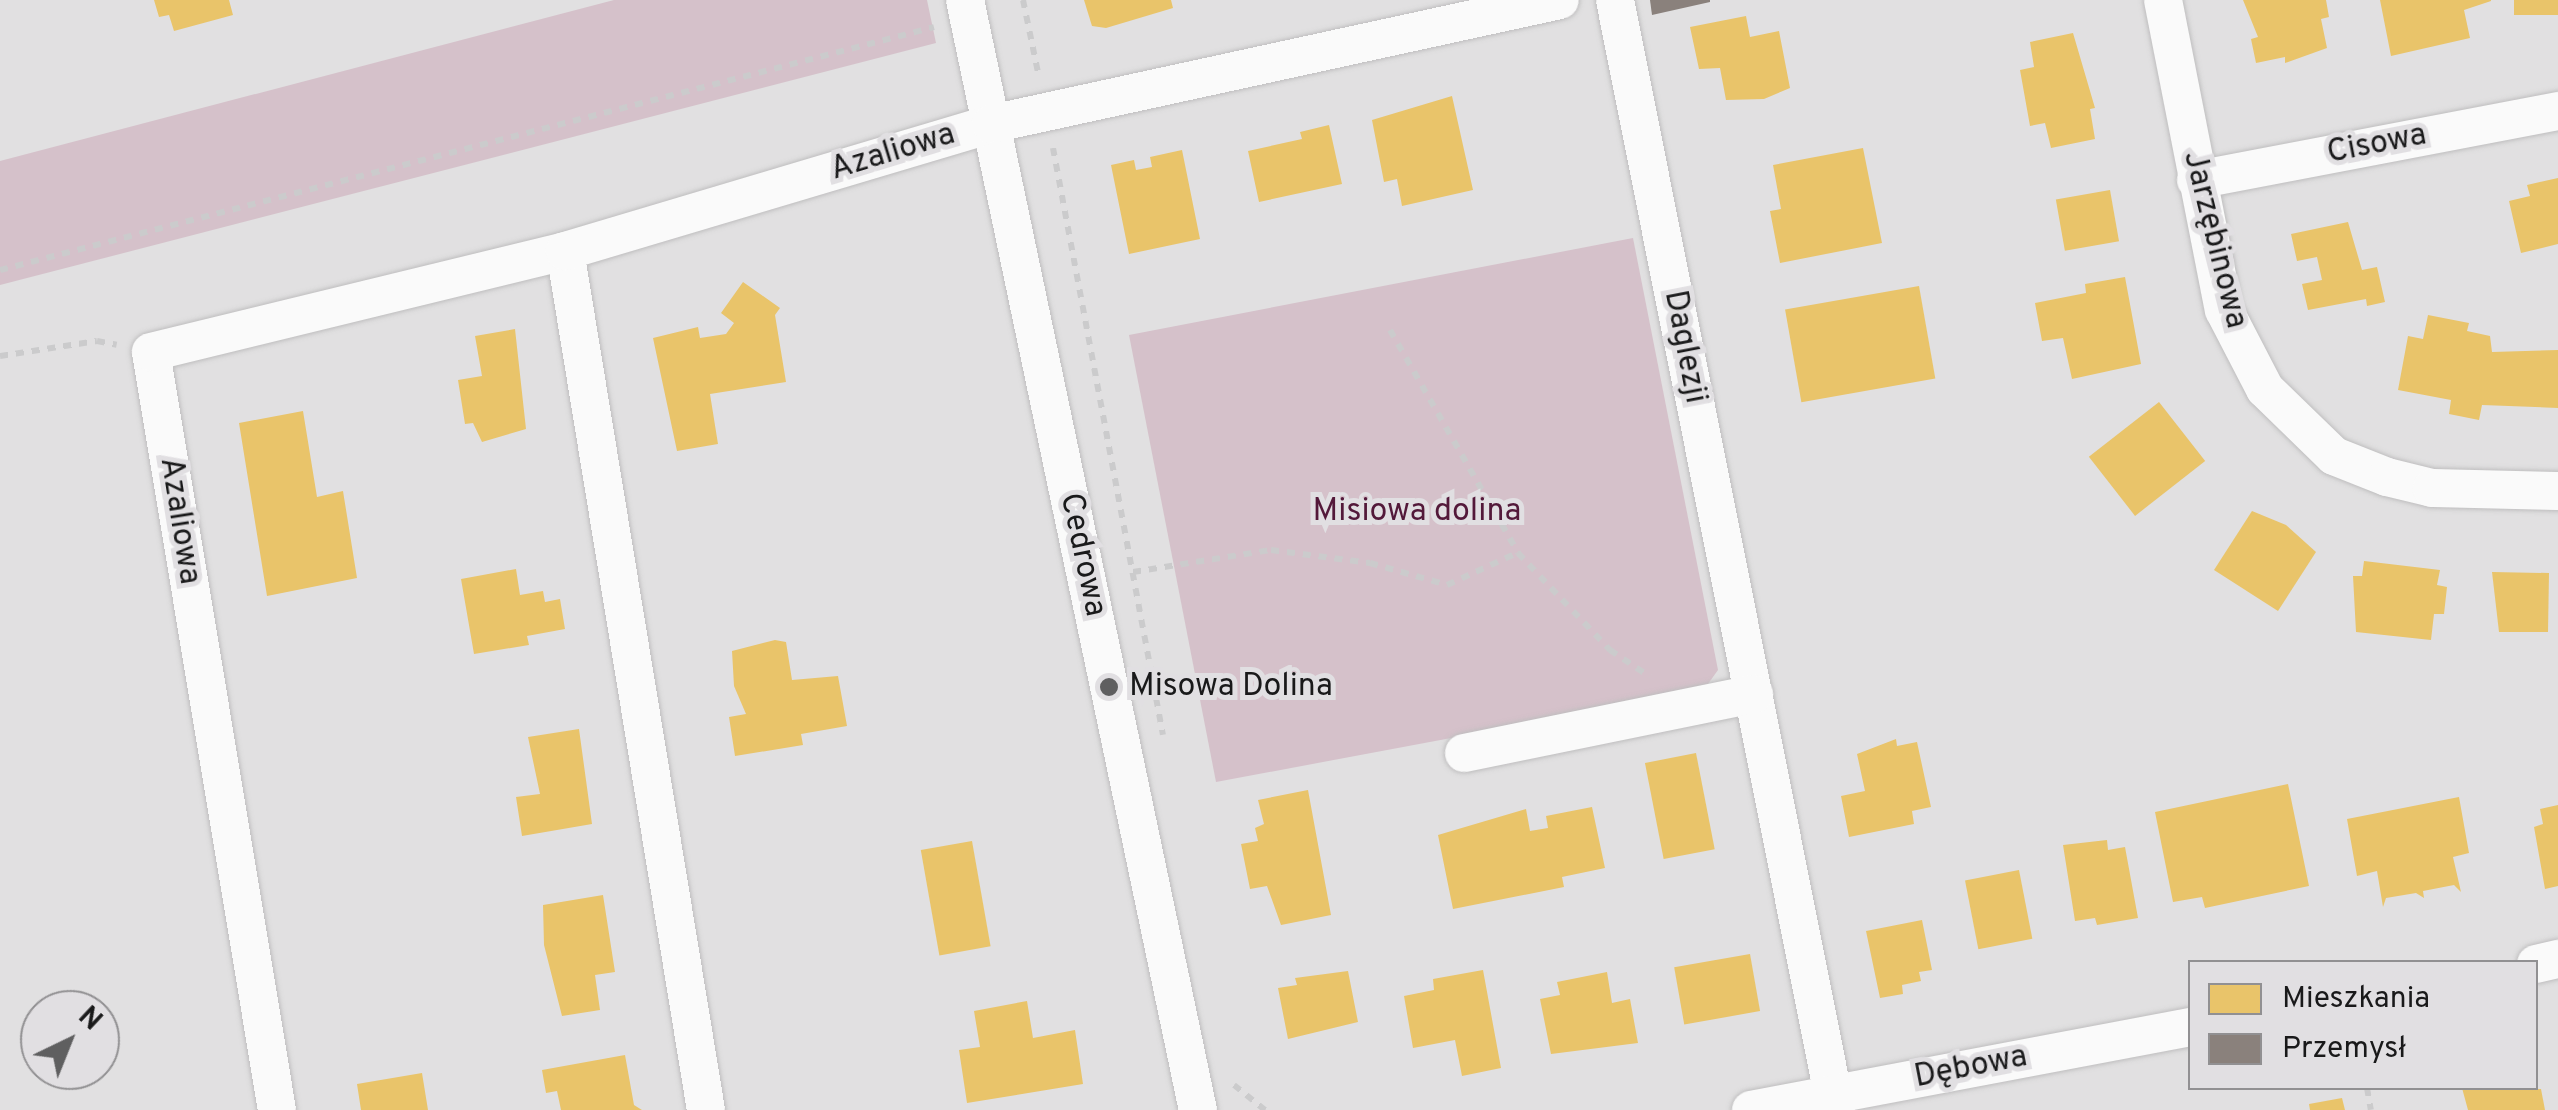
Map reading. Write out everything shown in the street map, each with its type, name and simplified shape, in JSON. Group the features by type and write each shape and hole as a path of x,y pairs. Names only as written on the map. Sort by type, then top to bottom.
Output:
{"street":[{"path":"991,124 1560,0"},
{"name":"Daglezji","path":"1615,0 1835,1102"},
{"name":"Jarzębinowa","path":"2163,0 2224,310 2265,388 2334,456 2432,488 2558,491"},
{"name":"Cedrowa","path":"967,8 1198,1110"},
{"name":"Cisowa","path":"2196,180 2558,111"},
{"name":"Azaliowa","path":"278,1110 151,352 566,252 991,124"},
{"path":"566,252 706,1110"},
{"path":"1464,752 1754,694"},
{"name":"Dębowa","path":"1751,1110 1835,1102 2188,1027"}],"path":[{"path":"1023,0 1165,745"},
{"path":"0,270 967,8"},
{"path":"1390,330 1518,553 1610,650 1676,696 1680,709"},
{"path":"0,356 97,340 151,352"},
{"path":"1087,580 1271,550 1370,563 1447,585 1518,553"},
{"path":"1226,1072 1237,1090 1266,1110"}],"green space":[{"path":"614,0 927,0 936,43 0,285 0,161"},
{"name":"Misiowa dolina","path":"1633,238 1718,670 1703,691 1216,782 1129,335"}],"building: Mieszkania":[{"path":"154,0 229,0 233,15 174,31 169,15 159,17"},
{"path":"1084,0 1171,0 1173,8 1106,28 1092,26"},
{"path":"2243,0 2326,0 2329,17 2321,19 2327,48 2285,63 2285,57 2256,63 2251,39 2258,37"},
{"path":"2380,0 2491,1 2464,10 2470,38 2391,56"},
{"path":"2514,0 2558,0 2558,15 2514,15"},
{"path":"1746,16 1750,37 1779,31 1790,88 1764,99 1726,100 1720,68 1699,69 1690,27"},
{"path":"2073,33 2095,108 2090,109 2095,139 2051,148 2045,123 2030,126 2020,70 2034,67 2030,42"},
{"path":"1452,96 1473,190 1402,206 1397,179 1384,182 1372,120"},
{"path":"1329,125 1342,184 1259,202 1248,151 1302,139 1300,132"},
{"path":"1863,148 1882,243 1780,263 1770,211 1781,209 1773,165"},
{"path":"1182,150 1200,239 1129,254 1111,165 1134,160 1136,170 1152,167 1150,157"},
{"path":"2558,178 2558,244 2521,253 2509,201 2530,196 2527,185"},
{"path":"2110,190 2119,241 2065,251 2056,200"},
{"path":"2348,222 2362,270 2377,267 2385,302 2367,306 2366,299 2308,310 2302,284 2322,280 2317,257 2297,261 2291,234"},
{"path":"2125,277 2141,364 2072,379 2063,338 2042,341 2035,303 2086,293 2085,284"},
{"path":"743,282 780,308 775,315 786,382 710,394 718,444 677,451 653,338 698,327 700,338 726,334 734,323 721,313"},
{"path":"1919,286 1935,379 1801,402 1785,310"},
{"path":"2428,315 2469,323 2467,331 2490,336 2492,352 2558,350 2558,408 2482,405 2479,420 2449,414 2451,400 2398,390 2408,336 2423,339"},
{"path":"515,329 526,429 482,442 473,423 465,424 458,380 482,376 475,336"},
{"path":"2159,402 2205,461 2135,516 2089,457"},
{"path":"303,411 317,497 343,491 357,578 267,596 239,423"},
{"path":"2252,511 2286,525 2316,552 2278,611 2214,570"},
{"path":"2364,561 2440,570 2437,585 2447,587 2444,614 2434,614 2431,640 2356,632 2353,576 2362,576"},
{"path":"516,569 520,595 543,591 545,602 560,599 565,629 527,636 529,645 474,654 461,579"},
{"path":"2492,572 2549,573 2548,632 2499,632"},
{"path":"775,640 786,642 792,680 838,676 847,726 801,734 803,745 735,756 729,717 746,714 734,686 732,651"},
{"path":"579,729 592,824 522,836 516,797 540,794 528,737"},
{"path":"1896,739 1897,746 1917,742 1931,807 1912,811 1914,824 1849,837 1841,796 1865,791 1857,754"},
{"path":"1696,753 1715,849 1664,859 1645,763"},
{"path":"2288,784 2309,886 2205,908 2202,897 2173,902 2155,812"},
{"path":"1308,790 1331,915 1281,925 1267,886 1250,889 1241,844 1258,841 1255,828 1264,824 1258,800"},
{"path":"2459,797 2469,853 2453,857 2461,892 2454,885 2423,891 2424,898 2416,893 2386,898 2383,907 2377,871 2357,876 2347,819"},
{"path":"2558,805 2558,886 2545,889 2534,827 2543,824 2540,809"},
{"path":"1592,807 1605,868 1562,877 1564,887 1453,909 1438,835 1526,809 1530,831 1548,828 1546,816"},
{"path":"2107,840 2108,850 2125,847 2138,918 2097,925 2095,918 2075,921 2063,845"},
{"path":"972,841 991,946 939,955 921,850"},
{"path":"2019,870 2032,939 1978,949 1965,880"},
{"path":"603,895 615,972 595,975 600,1010 562,1016 544,945 543,905"},
{"path":"1922,920 1932,970 1919,972 1921,981 1902,985 1903,994 1880,998 1866,931"},
{"path":"1750,954 1760,1011 1684,1024 1674,967"},
{"path":"1483,970 1501,1068 1462,1076 1455,1040 1413,1048 1404,996 1434,990 1433,979"},
{"path":"1348,971 1358,1022 1288,1039 1278,988 1297,985 1295,978"},
{"path":"1607,972 1612,1003 1630,999 1638,1043 1551,1054 1540,999 1560,995 1557,982"},
{"path":"1027,1001 1033,1038 1075,1030 1083,1084 967,1103 959,1050 980,1047 974,1011"},
{"path":"625,1055 634,1105 642,1110 561,1110 557,1091 546,1093 542,1070"},
{"path":"422,1073 428,1110 361,1110 357,1084"},
{"path":"2538,1089 2545,1110 2468,1110 2463,1090"},
{"path":"2342,1098 2345,1110 2310,1110 2309,1104"}],"building: Przemysł":[{"path":"1650,0 1710,0 1710,2 1652,15"}],"place":[{"name":"Misowa Dolina","path":"1109,687"}]}
